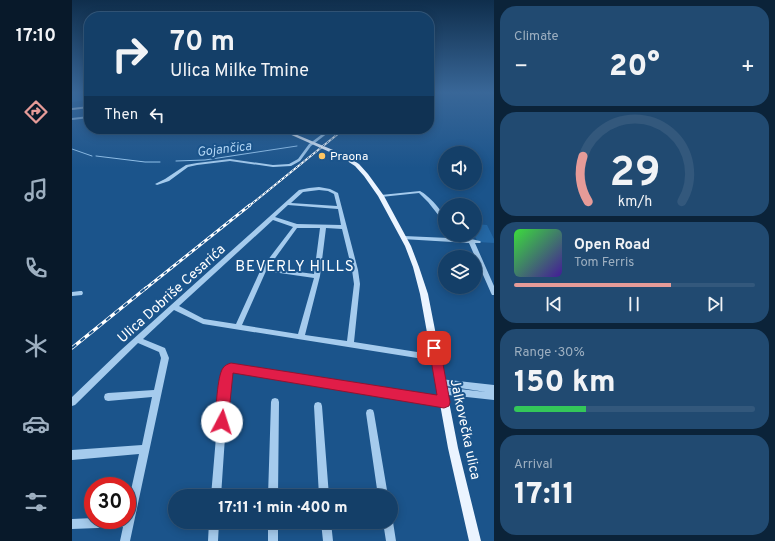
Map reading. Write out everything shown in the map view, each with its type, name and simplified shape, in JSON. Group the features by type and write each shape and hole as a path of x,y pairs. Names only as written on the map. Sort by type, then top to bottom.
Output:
{"main road":[{"name":"Jalkovečka ulica","path":"292,134 353,162 366,175 381,196 404,238 422,285 442,392 475,541"}],"street":[{"path":"72,120 84,118"},
{"path":"157,184 167,180 187,166 197,164 230,160 273,166 290,165 299,160 305,151 325,134"},
{"name":"Ulica Dobriše Cesarića","path":"72,402 174,307 305,190 328,190 336,193 357,284 350,345"},
{"path":"381,196 420,192 438,211"},
{"path":"288,204 339,208"},
{"path":"273,218 296,226 323,228 344,227"},
{"path":"238,327 264,269 296,226"},
{"path":"301,336 317,276 323,228"},
{"path":"404,238 438,240"},
{"path":"471,242 493,290"},
{"path":"264,269 317,276"},
{"path":"72,294 80,293"},
{"path":"174,307 203,321 436,358"},
{"path":"136,492 165,358 164,353 158,348 138,340"},
{"path":"217,489 225,378 227,371 231,368 442,392 494,396"},
{"path":"442,392 494,388"},
{"path":"108,397 157,393"},
{"path":"274,489 275,402"},
{"path":"318,406 324,489"},
{"path":"370,413 382,489"},
{"path":"72,455 145,448"},
{"path":"72,524 84,523"},
{"path":"125,541 128,529"},
{"path":"213,541 214,529"},
{"path":"273,529 273,541"},
{"path":"327,529 328,541"},
{"path":"389,529 391,541"}],"shaded area":[{"path":"482,225 487,225 494,239 494,243 478,242 482,242"}],"waterway":[{"name":"Gojančica","path":"176,161 205,160 297,146"},
{"name":"Gojančica","path":"72,149 92,156"},
{"name":"Gojančica","path":"96,156 145,162 160,162"}],"railway":[{"path":"249,206 338,134"},
{"path":"145,289 250,205"},
{"path":"72,348 146,288"}],"place":[{"name":"Praona","path":"322,156"}],"district":[{"name":"BEVERLY HILLS","path":"295,266"}],"route":[{"path":"222,422 225,378 227,371 231,368 444,402 434,348"}]}
